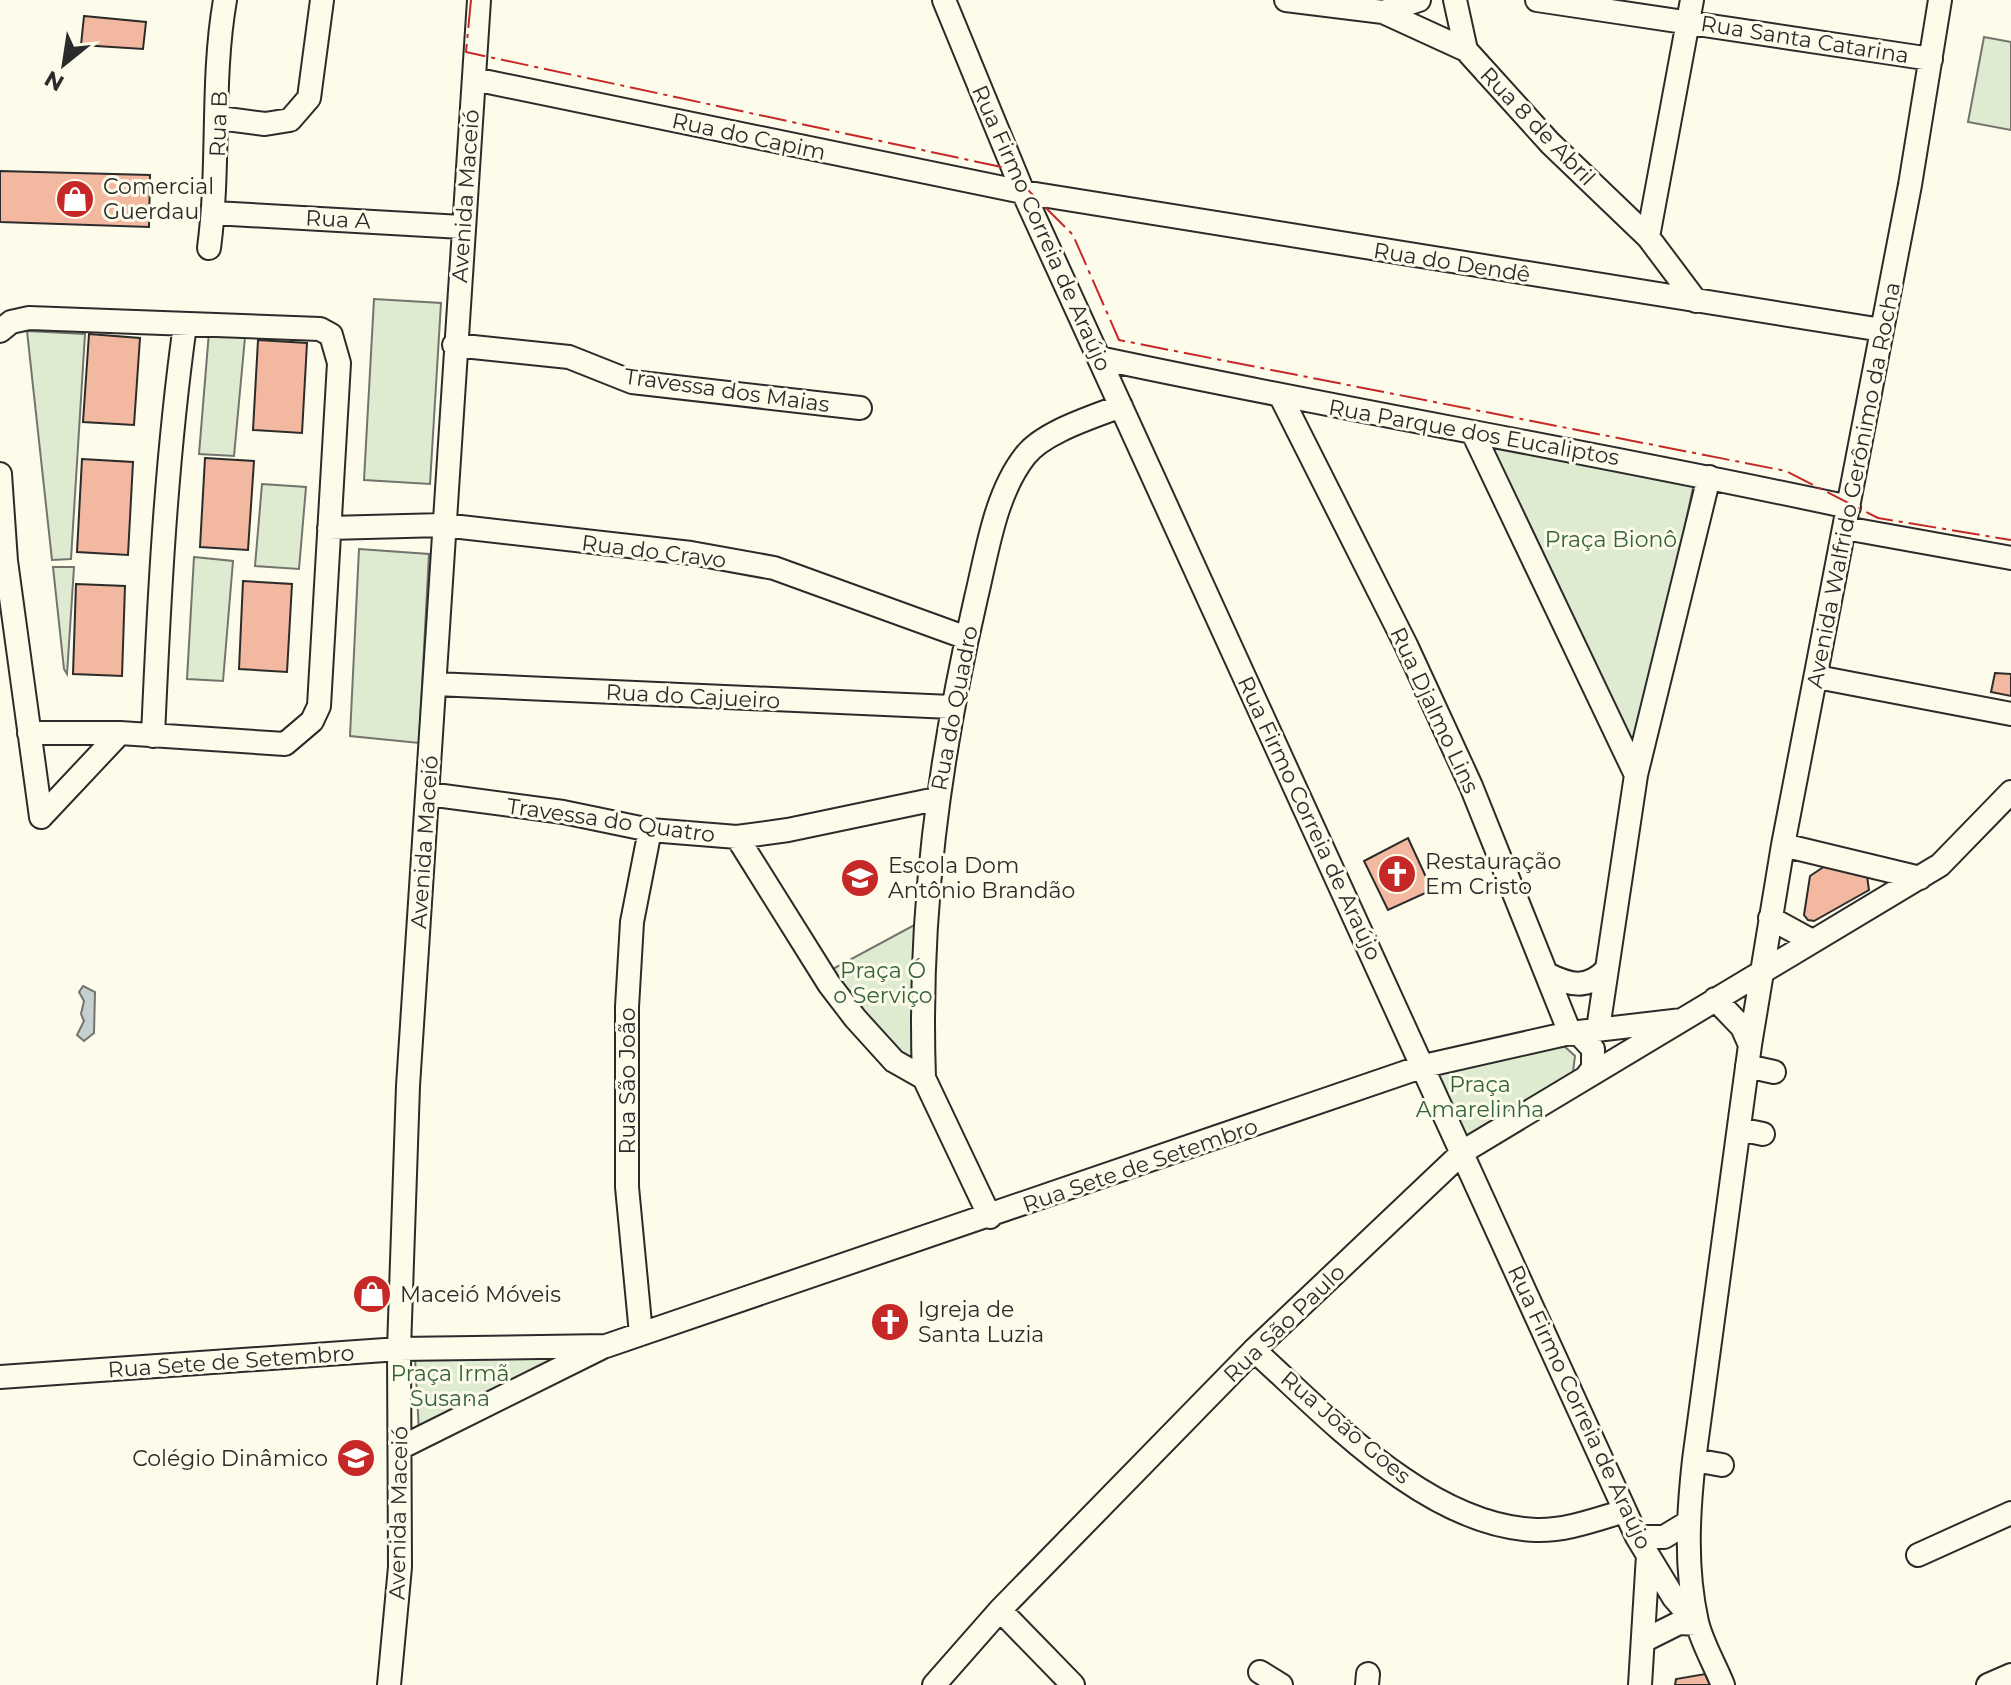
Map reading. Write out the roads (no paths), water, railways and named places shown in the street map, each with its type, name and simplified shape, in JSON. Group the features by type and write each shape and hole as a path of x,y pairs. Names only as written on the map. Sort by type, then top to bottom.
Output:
{"street":[{"name":"Rua B","path":"209,248 219,118 219,35 225,0"},
{"path":"219,118 265,124 290,120 309,98 322,0"},
{"name":"Avenida Maceió","path":"389,1685 400,1567 399,1349 408,1086 454,345 479,0"},
{"name":"Rua Firmo Correia de Araújo","path":"944,0 1023,192 1464,1151 1625,1511 1674,1598 1697,1624"},
{"path":"1286,0 1383,12 1466,50"},
{"path":"1383,12 1419,0"},
{"name":"Rua 8 de Abril","path":"1455,0 1466,50 1550,143 1648,237 1696,301"},
{"name":"Rua Santa Catarina","path":"1537,0 1690,10 1931,59"},
{"name":"Avenida Walfrido Gerônimo da Rocha","path":"1763,969 1783,845 1882,330 1940,0"},
{"path":"1648,237 1690,10"},
{"name":"Rua do Capim","path":"474,79 1023,192"},
{"name":"Rua do Dendê","path":"1023,192 1882,330"},
{"name":"Rua A","path":"214,213 462,227"},
{"path":"0,331 11,322 29,318 320,329 331,335 339,363 319,706 312,721 285,744 120,733 29,733"},
{"path":"153,736 158,608 185,325"},
{"name":"Travessa dos Maias","path":"454,345 569,357 632,382 860,408"},
{"name":"Rua Parque dos Eucaliptos","path":"1099,358 1281,397 1709,477 1847,518 2011,558"},
{"name":"Rua Djalmo Lins","path":"1281,397 1406,645 1471,786 1570,1033 1580,1035 1593,1049 1593,1068 1587,1076"},
{"name":"Rua do Quadro","path":"924,1078 922,987 936,799 951,707 991,535 1014,473 1027,453 1074,424 1121,406"},
{"path":"1473,433 1636,775"},
{"path":"0,474 6,561 41,817 120,733"},
{"path":"1598,1029 1636,775 1709,477"},
{"name":"Rua do Cravo","path":"329,528 443,525 691,553 774,568 967,638"},
{"path":"1817,677 2011,714"},
{"name":"Rua do Cajueiro","path":"435,684 951,707"},
{"name":"Rua São Paulo","path":"934,1685 1000,1610 1254,1350 1464,1151 1940,865 2011,792"},
{"name":"Travessa do Quatro","path":"428,794 563,812 650,830 737,837 788,830 936,799"},
{"name":"Rua São João","path":"641,1334 627,1187 627,1007 632,922 650,830"},
{"path":"737,837 829,984 855,1018 894,1061 924,1078 990,1217"},
{"path":"1783,845 1920,878"},
{"path":"1770,918 1812,941"},
{"name":"Rua Firmo Correia de Araújo","path":"1723,1685 1697,1624 1687,1523 1748,1055 1763,969"},
{"path":"1547,974 1569,985 1586,984 1606,970"},
{"path":"1715,999 1742,1027 1748,1055 1774,1072"},
{"name":"Rua Sete de Setembro","path":"400,1448 606,1346 1424,1066 1570,1033 1682,1020"},
{"path":"1739,1129 1763,1134"},
{"name":"Rua Sete de Setembro","path":"0,1377 399,1349 606,1346"},
{"name":"Rua João Goes","path":"1254,1350 1346,1433 1405,1478 1451,1507 1491,1525 1538,1530 1580,1525 1625,1511"},
{"path":"1694,1460 1722,1465"},
{"path":"1918,1555 2011,1513"},
{"path":"1640,1685 1645,1640 1642,1546 1687,1523"},
{"path":"1000,1610 1073,1685"},
{"path":"1645,1640 1679,1623 1697,1624"},
{"path":"1260,1672 1281,1685"},
{"path":"1988,1685 2011,1675"}],"place":[{"name":"Comercial Guerdau","path":"75,199"},
{"name":"Restauração Em Cristo","path":"1397,874"},
{"name":"Escola Dom Antônio Brandão","path":"860,878"},
{"name":"Maceió Móveis","path":"372,1294"},
{"name":"Igreja de Santa Luzia","path":"890,1322"},
{"name":"Colégio Dinâmico","path":"356,1458"}],"park label":[{"name":"Praça Bionô","path":"1611,539"},
{"name":"Praça Ó o Serviço","path":"883,982"},
{"name":"Praça Amarelinha","path":"1480,1096"},
{"name":"Praça Irmã Susana","path":"450,1386"}]}
